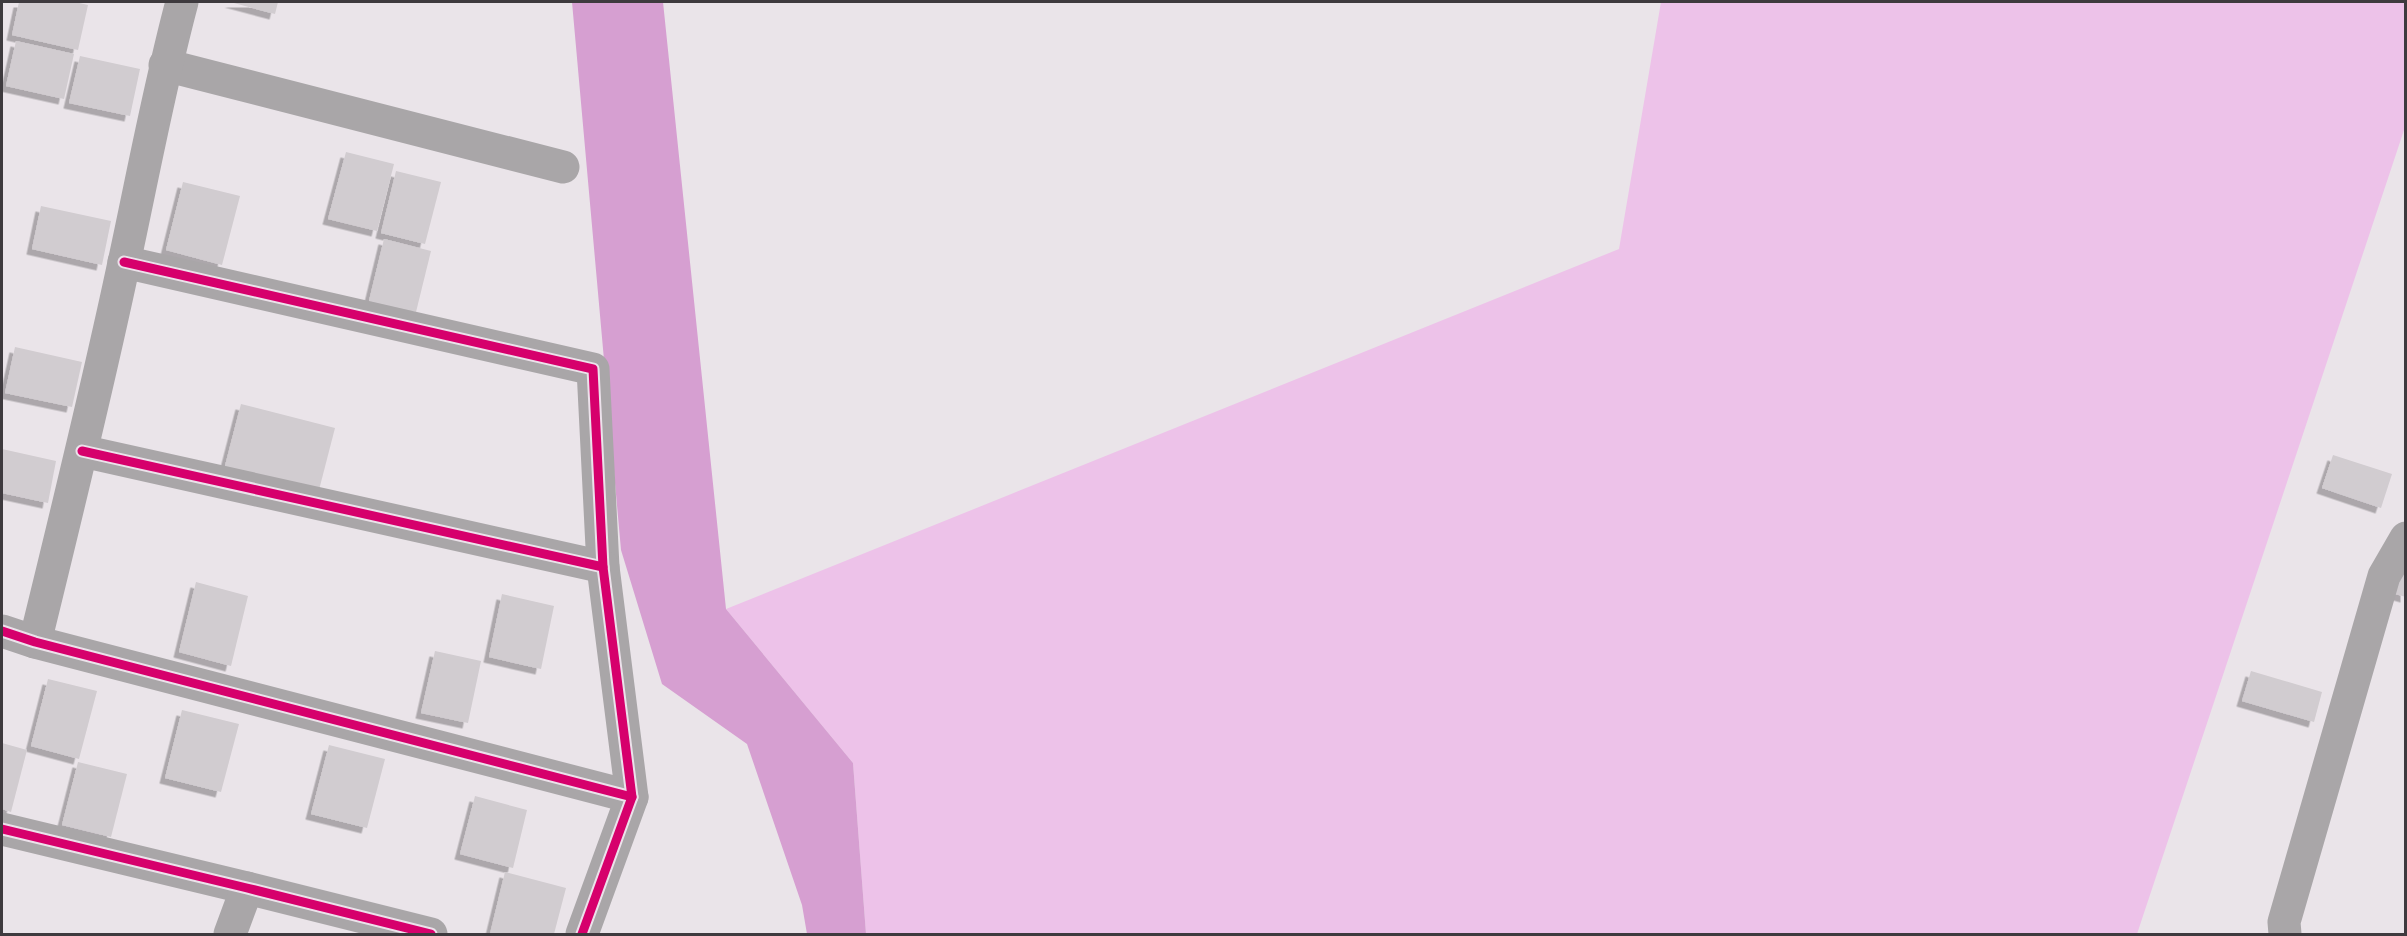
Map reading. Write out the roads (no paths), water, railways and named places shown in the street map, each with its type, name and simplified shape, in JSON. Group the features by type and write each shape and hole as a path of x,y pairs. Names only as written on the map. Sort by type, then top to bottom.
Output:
{"street":[{"path":"35,642 82,451 165,66 182,2"},
{"path":"165,66 562,166"},
{"path":"124,262 593,369 603,567 632,797 582,934"},
{"path":"82,451 603,567"},
{"path":"2285,934 2284,922 2384,576 2406,538"},
{"path":"2,631 35,642 632,797"},
{"path":"2,829 430,934"},
{"path":"230,934 247,888"}]}
